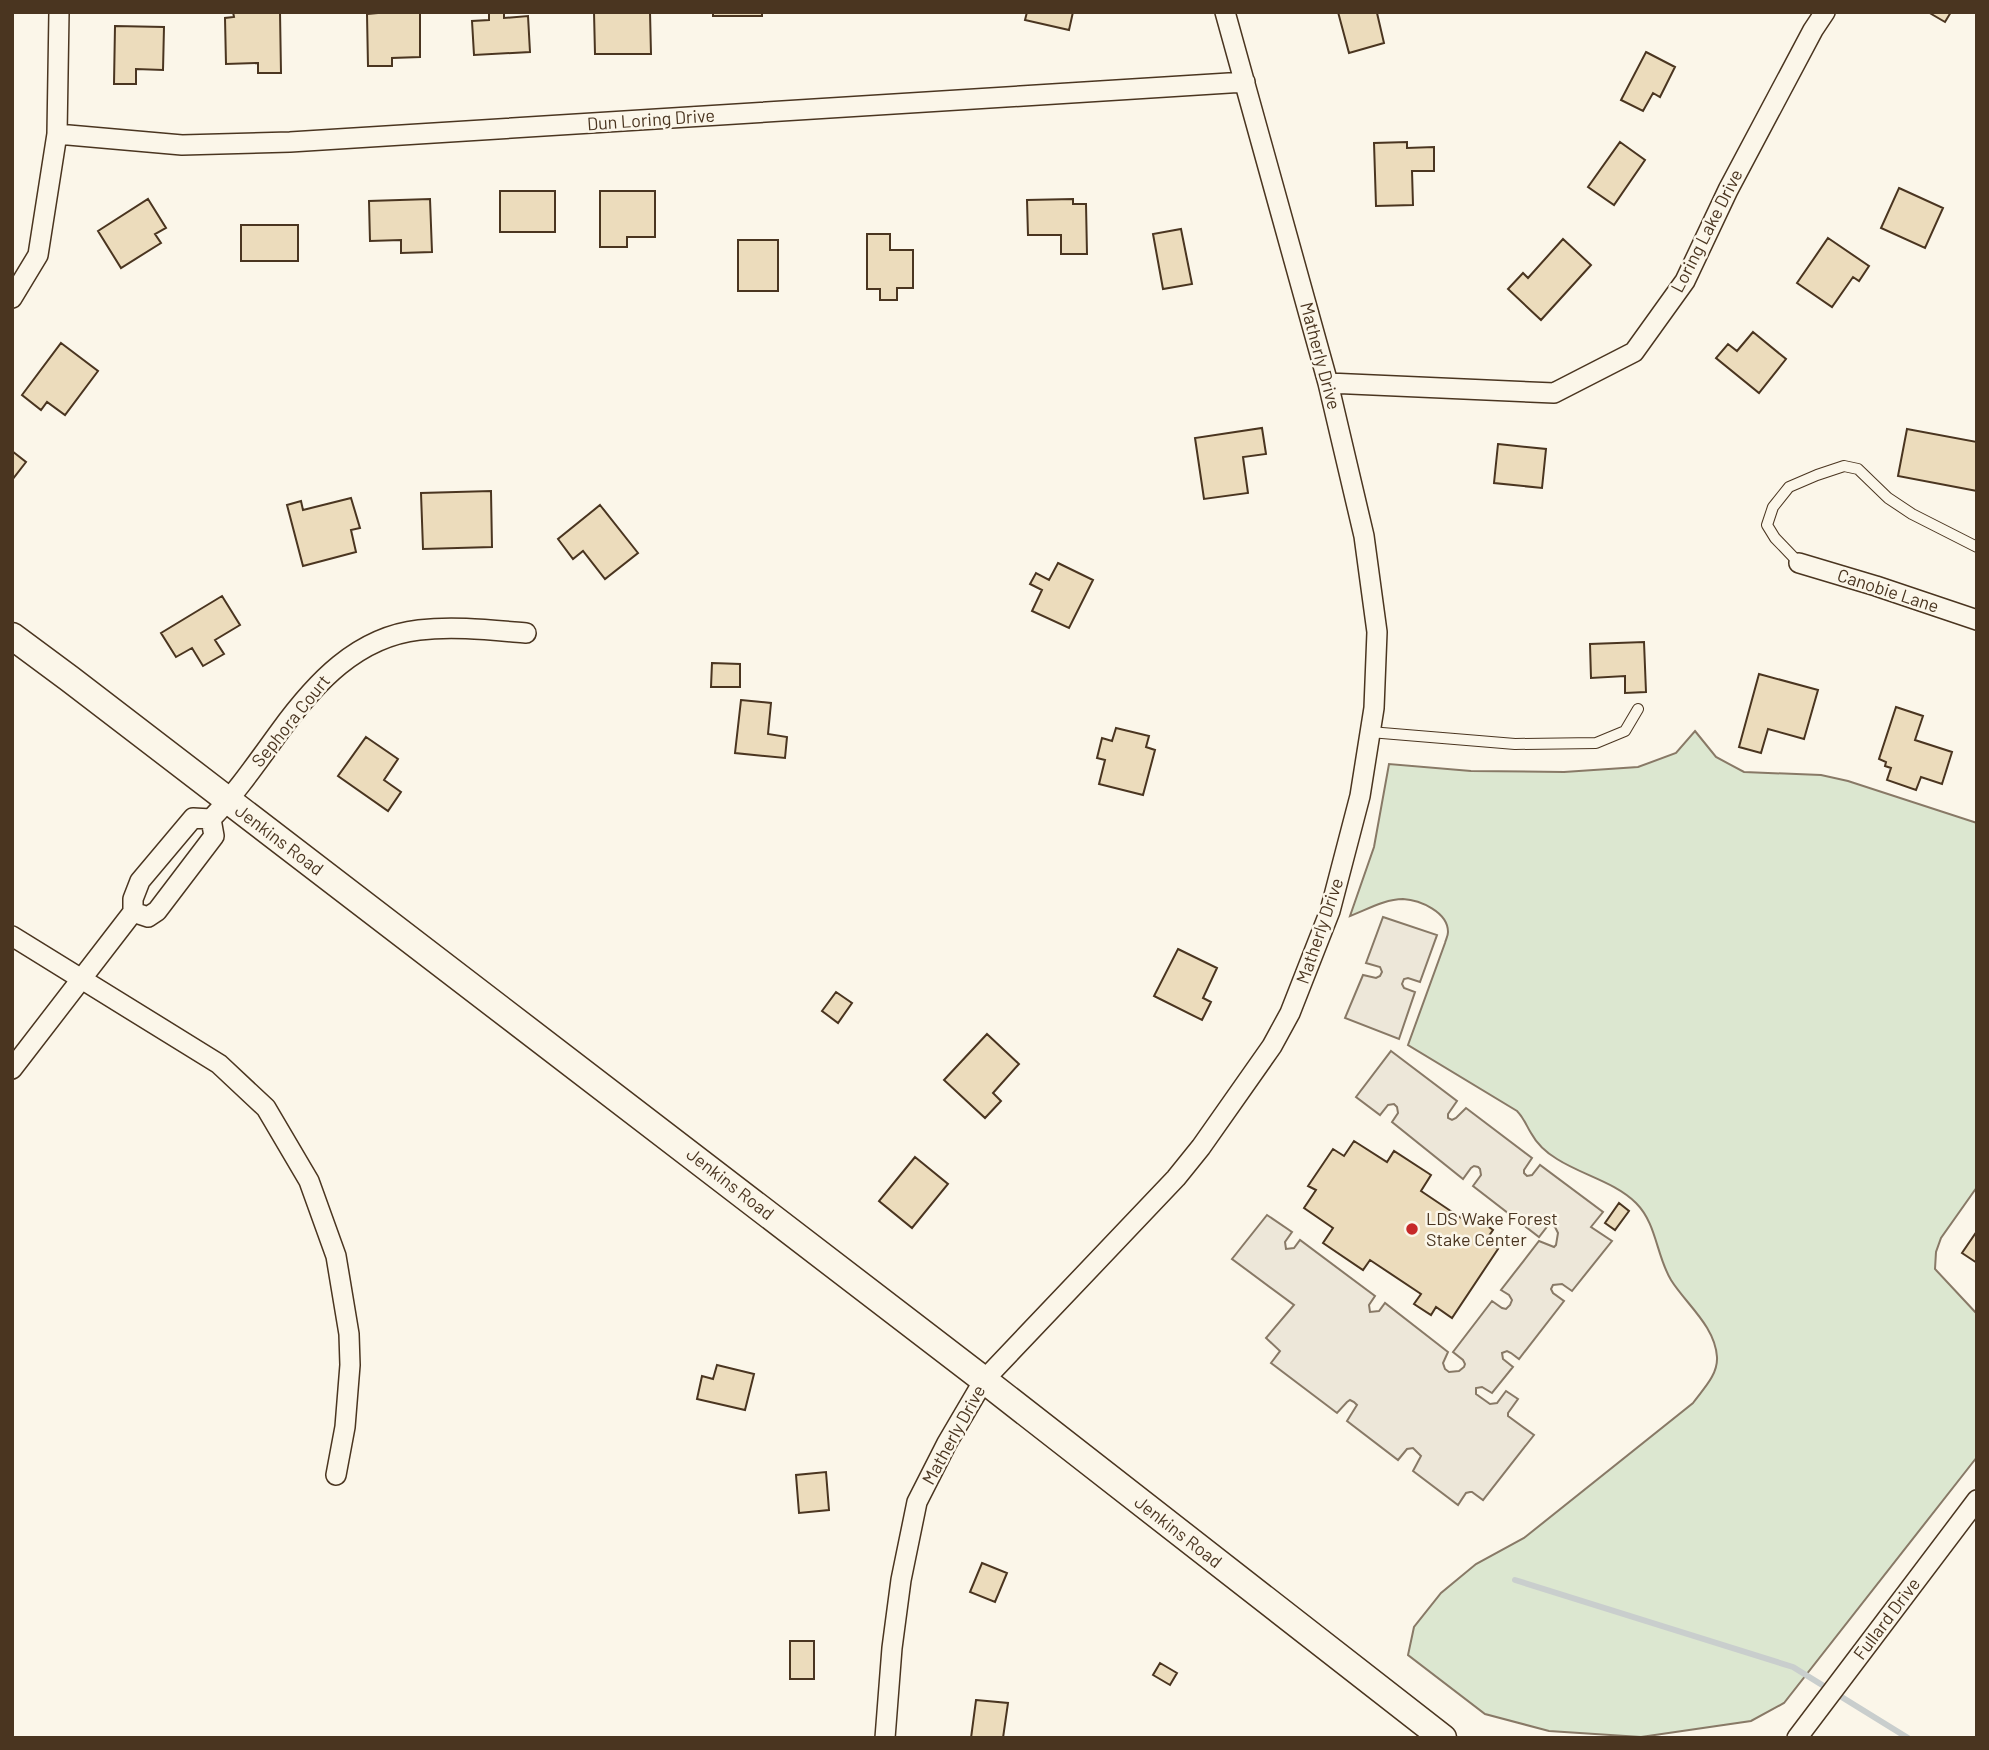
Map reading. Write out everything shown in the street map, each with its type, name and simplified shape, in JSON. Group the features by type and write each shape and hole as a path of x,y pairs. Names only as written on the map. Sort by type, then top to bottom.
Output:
{"street":[{"path":"12,298 38,255 57,134 59,12"},
{"name":"Matherly Drive","path":"885,1738 892,1648 901,1580 917,1502 947,1443 984,1380 1176,1178 1272,1046 1290,1013 1331,911 1360,796 1374,708 1377,632 1364,536 1328,383 1225,12"},
{"name":"Loring Lake Drive","path":"1328,383 1553,393 1634,352 1685,281 1734,178 1825,12"},
{"name":"Dun Loring Drive","path":"57,134 182,145 290,142 1245,82"},
{"name":"Canobie Lane","path":"1799,563 1977,620"},
{"name":"Sephora Court","path":"219,810 307,694 358,651 392,636 416,630 479,629 526,633"},
{"name":"Jenkins Road","path":"12,636 70,679 219,810 984,1380 1443,1738"},
{"path":"12,1069 133,912 133,899 140,881 193,818 219,810 214,836 156,911 148,916 133,912"},
{"path":"12,936 219,1064 266,1108 309,1181 337,1256 349,1334 350,1365 345,1427 336,1475"},
{"name":"Fullard Drive","path":"1797,1738 1977,1500"}],"lane":[{"path":"1799,563 1775,538 1767,525 1773,507 1789,487 1844,466 1858,469 1888,498 1912,514 1977,547"},
{"path":"1370,732 1515,744 1596,743 1625,731 1637,709"}],"green space":[{"path":"1695,731 1716,757 1744,772 1821,775 1848,781 1977,823 1977,1187 1941,1238 1936,1252 1935,1269 1977,1314 1977,1457 1784,1703 1751,1721 1641,1737 1549,1731 1485,1714 1408,1655 1414,1627 1441,1593 1476,1564 1524,1538 1693,1403 1715,1370 1715,1346 1706,1325 1671,1280 1648,1220 1636,1203 1608,1184 1553,1157 1536,1141 1517,1111 1408,1045 1448,932 1447,925 1438,913 1417,902 1396,899 1350,916 1374,847 1389,764 1471,771 1564,772 1638,767 1676,753"}],"shaded area":[{"path":"1383,917 1437,935 1420,982 1408,978 1404,979 1402,984 1404,988 1415,992 1399,1039 1345,1018 1363,975 1376,978 1382,972 1380,967 1366,963"},
{"path":"1391,1051 1457,1101 1448,1118 1456,1118 1466,1108 1532,1158 1524,1170 1527,1176 1532,1175 1540,1165 1603,1212 1591,1227 1612,1241 1572,1291 1562,1284 1553,1285 1553,1293 1564,1301 1519,1359 1507,1351 1502,1353 1503,1359 1513,1367 1492,1393 1482,1387 1476,1388 1476,1394 1490,1404 1497,1403 1506,1391 1518,1399 1508,1416 1534,1435 1483,1500 1470,1492 1466,1493 1458,1505 1413,1471 1421,1456 1413,1448 1407,1449 1398,1460 1347,1421 1357,1405 1354,1402 1350,1400 1337,1413 1271,1363 1280,1351 1266,1338 1294,1305 1232,1259 1267,1215 1292,1232 1285,1242 1286,1249 1294,1248 1300,1240 1375,1296 1369,1305 1370,1312 1379,1311 1385,1303 1448,1352 1443,1363 1445,1369 1449,1372 1459,1371 1464,1367 1463,1360 1453,1352 1492,1301 1506,1309 1510,1305 1512,1300 1509,1295 1501,1290 1539,1241 1554,1247 1558,1233 1550,1223 1539,1237 1473,1186 1481,1175 1478,1167 1471,1168 1463,1179 1392,1122 1398,1113 1394,1104 1388,1105 1380,1115 1356,1097"}],"building":[{"path":"233,12 280,12 281,73 258,73 258,63 226,64 225,18 234,17"},
{"path":"420,12 420,57 392,58 392,66 368,66 367,14"},
{"path":"489,12 504,12 504,18 528,16 530,52 474,55 472,21 489,20"},
{"path":"594,12 650,12 651,54 595,54"},
{"path":"713,12 762,12 762,16 713,16"},
{"path":"1027,12 1073,12 1069,30 1025,20"},
{"path":"1338,12 1379,12 1377,13 1384,43 1349,53"},
{"path":"1928,12 1951,12 1945,22"},
{"path":"115,26 164,27 163,70 136,69 136,84 114,84"},
{"path":"1646,52 1675,67 1660,97 1653,93 1643,111 1621,100"},
{"path":"1407,142 1407,148 1434,147 1434,171 1412,171 1413,205 1376,206 1374,143"},
{"path":"1620,142 1645,160 1614,205 1588,187"},
{"path":"1899,188 1943,208 1925,248 1881,228"},
{"path":"500,191 555,191 555,232 500,232"},
{"path":"600,191 655,191 655,237 627,237 627,247 600,247"},
{"path":"148,199 166,228 155,234 161,243 121,268 98,231"},
{"path":"430,199 432,252 401,253 401,240 370,241 369,201"},
{"path":"1073,199 1073,204 1086,204 1087,254 1061,254 1061,235 1028,235 1027,200"},
{"path":"241,225 298,225 298,261 241,261"},
{"path":"1181,229 1192,284 1163,289 1153,234"},
{"path":"867,234 890,234 890,250 913,250 913,288 897,288 897,300 880,300 880,289 867,289"},
{"path":"1828,238 1869,266 1859,281 1853,277 1832,307 1797,283"},
{"path":"1563,239 1591,265 1541,320 1508,289 1523,273 1528,278"},
{"path":"738,240 778,240 778,291 738,291"},
{"path":"1753,332 1786,359 1759,393 1716,358 1728,344 1737,351"},
{"path":"61,343 98,371 65,415 47,402 41,410 22,395"},
{"path":"1262,428 1266,454 1243,457 1248,493 1204,499 1195,438"},
{"path":"1907,429 1977,442 1977,491 1898,476"},
{"path":"1498,444 1546,449 1542,488 1494,483"},
{"path":"12,451 26,462 12,480"},
{"path":"491,491 492,547 423,549 421,493"},
{"path":"351,498 360,528 351,530 356,552 303,566 287,505 301,501 303,510"},
{"path":"600,505 638,553 605,579 583,551 573,559 558,539"},
{"path":"1058,563 1093,580 1069,628 1032,611 1042,590 1030,584 1036,573 1049,580"},
{"path":"222,596 240,625 215,640 224,654 203,666 192,648 176,657 161,633"},
{"path":"1644,642 1646,692 1625,693 1625,676 1591,678 1590,644"},
{"path":"712,663 740,664 740,687 711,687"},
{"path":"1759,674 1818,690 1804,739 1768,729 1761,753 1739,747"},
{"path":"741,700 771,703 768,734 787,737 785,758 735,753"},
{"path":"1896,707 1923,716 1915,740 1952,752 1942,784 1921,777 1916,790 1887,780 1891,768 1879,759"},
{"path":"1116,728 1149,736 1146,747 1155,750 1143,795 1099,784 1105,760 1097,758 1102,738 1112,741"},
{"path":"366,737 398,759 384,780 401,792 388,811 338,776"},
{"path":"1178,949 1217,968 1203,998 1211,1002 1202,1020 1154,996"},
{"path":"836,992 852,1003 838,1023 822,1011"},
{"path":"987,1034 1019,1064 993,1093 1001,1101 985,1118 944,1080"},
{"name":"LDS Wake Forest Stake Center","path":"1354,1141 1387,1162 1394,1151 1431,1175 1421,1191 1473,1226 1478,1219 1493,1230 1486,1240 1498,1249 1452,1318 1436,1307 1431,1315 1414,1304 1421,1294 1370,1260 1363,1270 1323,1243 1333,1228 1304,1208 1316,1190 1308,1186 1333,1149 1344,1156"},
{"path":"915,1157 948,1184 912,1228 879,1201"},
{"path":"1619,1203 1629,1211 1615,1230 1605,1223"},
{"path":"1977,1231 1977,1263 1962,1253"},
{"path":"717,1365 754,1374 745,1410 697,1399 702,1376 713,1379"},
{"path":"826,1472 829,1510 799,1513 796,1475"},
{"path":"982,1563 1007,1573 995,1602 970,1592"},
{"path":"790,1641 814,1641 814,1679 790,1679"},
{"path":"1160,1663 1177,1673 1170,1685 1153,1675"},
{"path":"976,1700 1008,1703 1003,1738 971,1738"}],"waterway":[{"path":"1515,1580 1793,1667 1908,1738"}],"place":[{"name":"LDS Wake Forest Stake Center","path":"1412,1229"}]}
